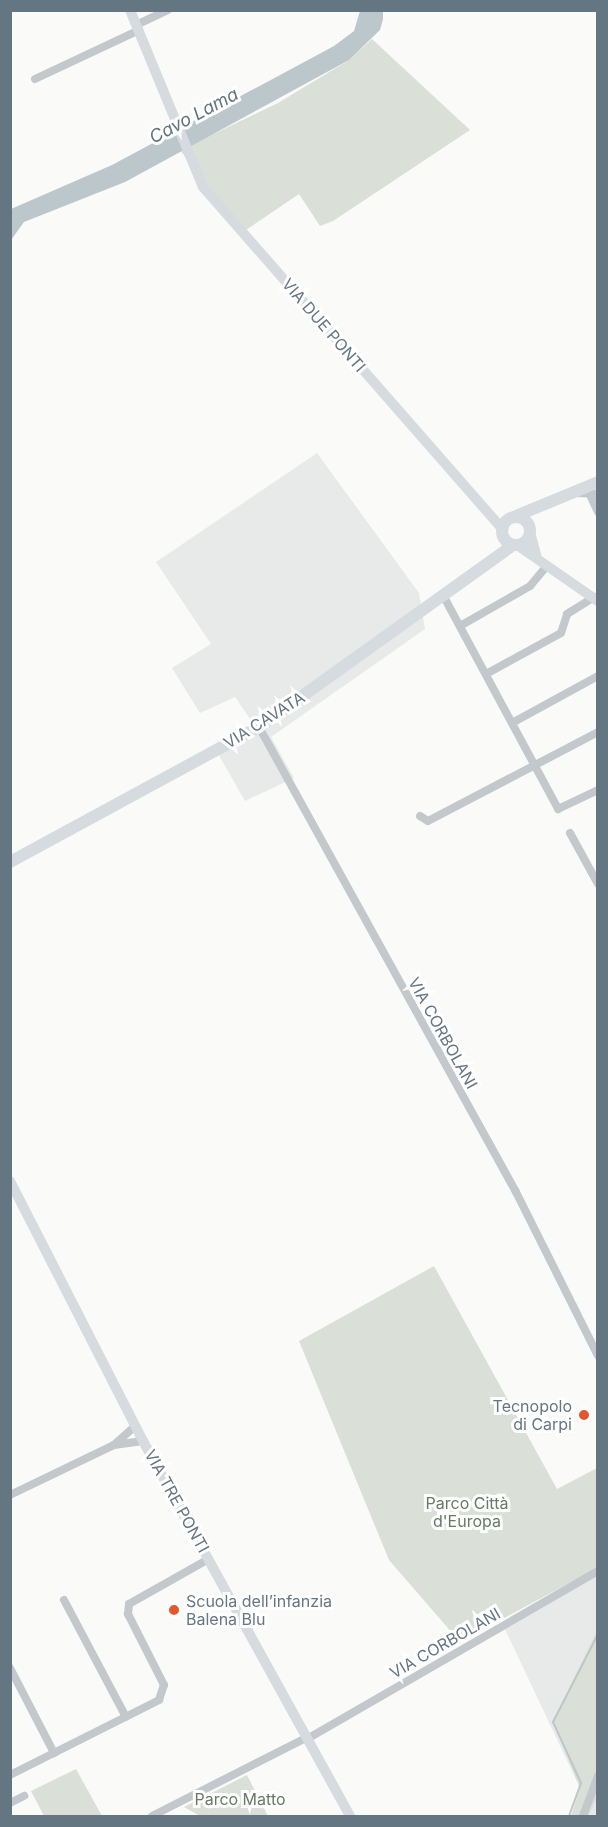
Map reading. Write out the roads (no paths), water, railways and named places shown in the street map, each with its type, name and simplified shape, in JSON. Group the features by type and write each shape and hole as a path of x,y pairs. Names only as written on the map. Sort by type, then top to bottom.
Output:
{"main road":[{"path":"510,533 548,504 597,482"},
{"path":"510,533 530,529 548,504"},
{"path":"510,533 530,529"},
{"name":"VIA CAVATA","path":"10,862 259,727 444,597 502,553 510,533"}],"street":[{"name":"VIA DUE PONTI","path":"130,10 179,122 187,153 203,187 489,517 543,564 596,599"},
{"path":"35,80 168,10"},
{"path":"574,492 594,496 597,512"},
{"path":"460,626 530,586 543,564 530,529"},
{"path":"444,597 558,809 597,790"},
{"path":"486,674 561,633 567,614 596,599"},
{"path":"512,723 597,676"},
{"name":"VIA CORBOLANI","path":"259,727 516,1192 597,1356"},
{"path":"420,816 428,821 597,732"},
{"path":"570,833 594,870 597,884"},
{"name":"VIA TRE PONTI","path":"10,1181 143,1441 350,1816"},
{"path":"10,1495 114,1445 135,1426"},
{"path":"114,1445 143,1441"},
{"path":"10,1775 159,1700 165,1685 128,1614 129,1604 209,1559"},
{"name":"VIA CORBOLANI","path":"152,1816 306,1739 597,1571"},
{"path":"64,1599 126,1717"},
{"path":"10,1668 54,1753"},
{"path":"583,1816 597,1776"},
{"path":"10,1803 24,1796"}],"waterway":[{"path":"569,1816 581,1783 553,1722 598,1634"}],"place":[{"name":"Tecnopolo di Carpi","path":"584,1415"},
{"name":"Scuola dell’infanzia Balena Blu","path":"174,1610"}],"water label":[{"name":"Cavo Lama","path":"194,116"}],"park label":[{"name":"Parco Città d'Europa","path":"467,1512"},
{"name":"Parco Matto","path":"240,1799"}]}
